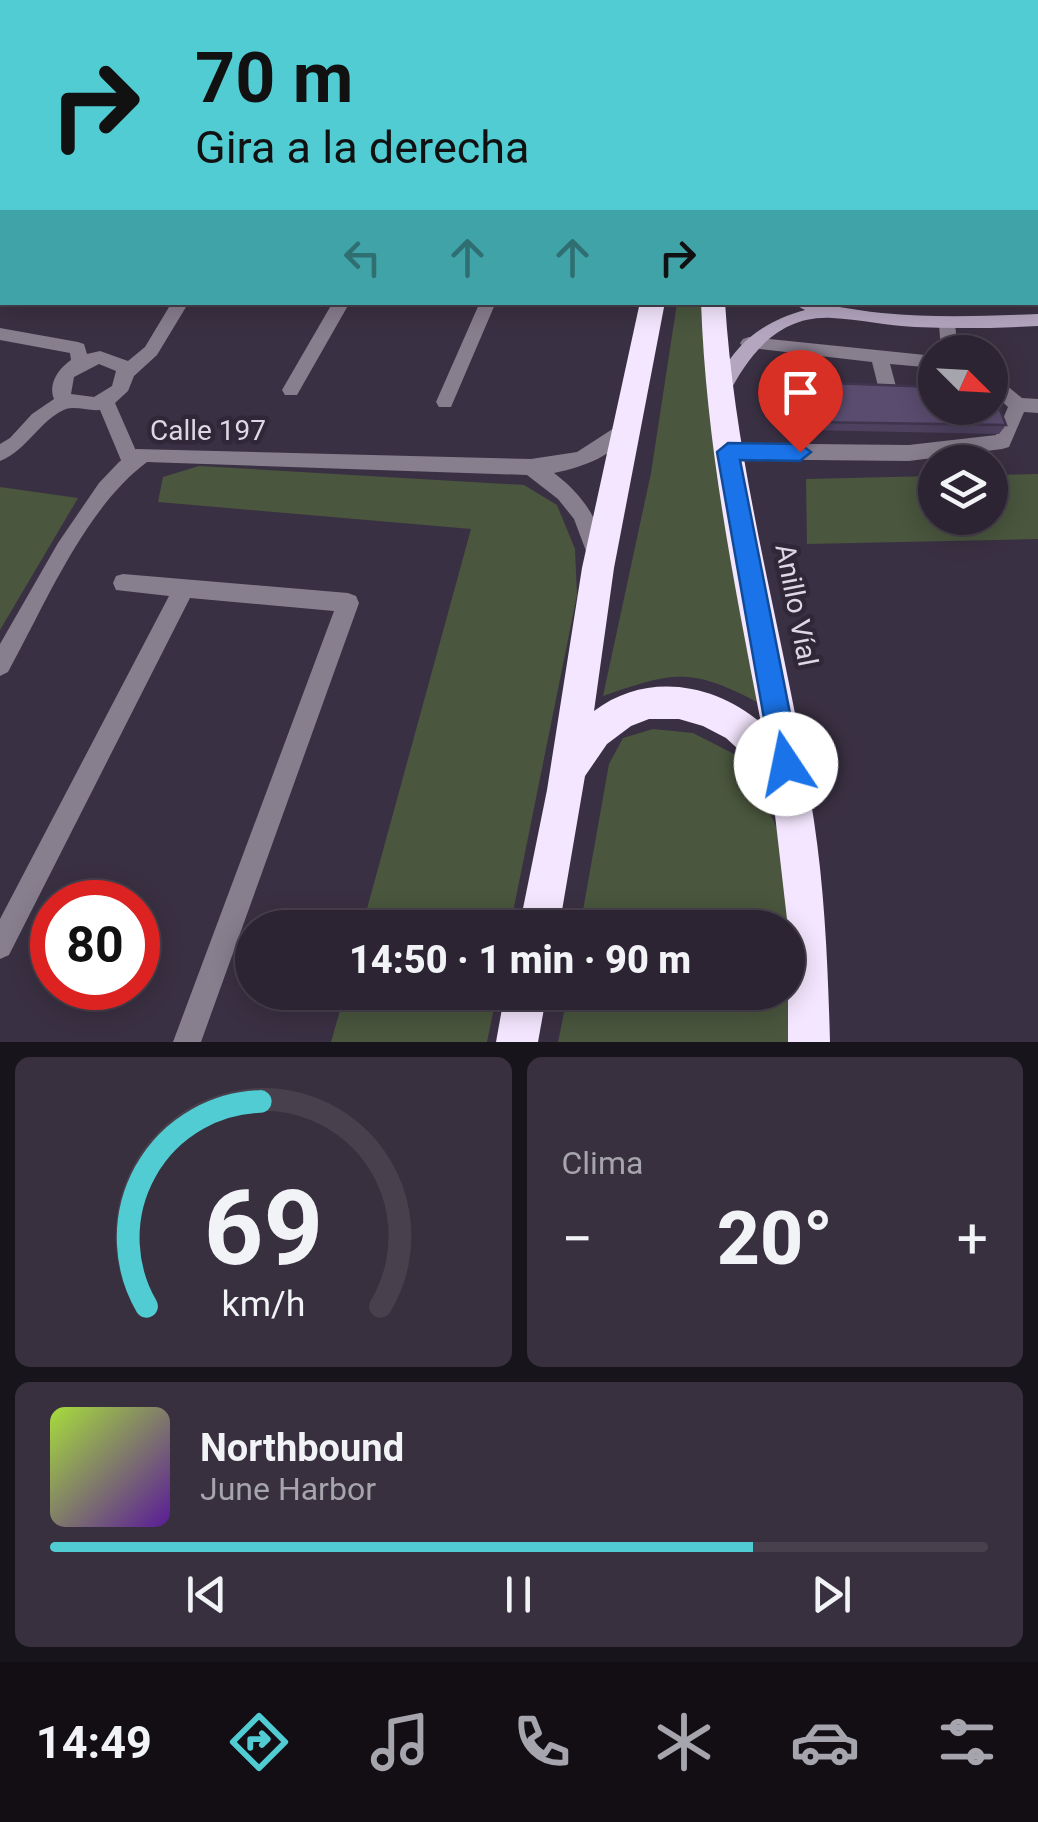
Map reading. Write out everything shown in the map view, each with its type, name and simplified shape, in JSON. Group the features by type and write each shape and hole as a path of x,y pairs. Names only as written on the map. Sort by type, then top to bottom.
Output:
{"highway":[{"path":"542,910 565,790 598,568 652,305"},
{"name":"Anillo Víal","path":"713,305 728,452 792,797 809,1042"},
{"path":"565,790 579,752 604,724 636,706 672,701 710,708 745,728 774,758 792,797"},
{"path":"517,1042 523,1010"}],"street":[{"path":"126,373 151,352 179,305"},
{"path":"291,390 340,305"},
{"path":"445,402 487,305"},
{"path":"809,305 946,324 1038,320"},
{"path":"721,392 731,365 749,343 785,321 832,311"},
{"path":"946,324 948,335"},
{"path":"0,334 78,348 80,363"},
{"path":"749,343 918,361"},
{"path":"110,358 124,366 126,373 122,388 105,400 84,406 66,400 61,394 64,378 80,363 110,358"},
{"path":"880,358 889,394"},
{"path":"0,453 17,444 38,419 66,400"},
{"path":"105,400 130,460"},
{"path":"728,452 908,454 1002,442 1028,406"},
{"name":"Calle 197","path":"0,666 106,486 130,460 156,453 531,467 587,458 610,444 627,426"},
{"path":"901,432 908,454"},
{"path":"531,467 564,489 582,512 594,539 598,568"},
{"path":"124,583 348,603 187,1042"},
{"path":"0,946 184,589"}],"green space":[{"path":"677,305 706,305 716,456 763,705 719,684 684,677 650,681 603,696 651,473"},
{"path":"199,466 524,485 557,505 575,549 577,595 513,910 367,910 471,529 158,502 163,477"},
{"path":"1038,474 1038,539 807,544 806,479 918,476 918,535 1008,535 1008,475"},
{"path":"0,487 78,498 0,630"},
{"path":"653,729 693,733 742,758 779,832 787,910 583,910 609,764 623,738"},
{"path":"340,1010 494,1010 487,1042 331,1042"},
{"path":"565,1010 791,1010 792,1042 558,1042"}],"building":[{"path":"804,382 918,386 918,424 811,422"}],"route":[{"path":"786,764 728,452 800,452"}]}
